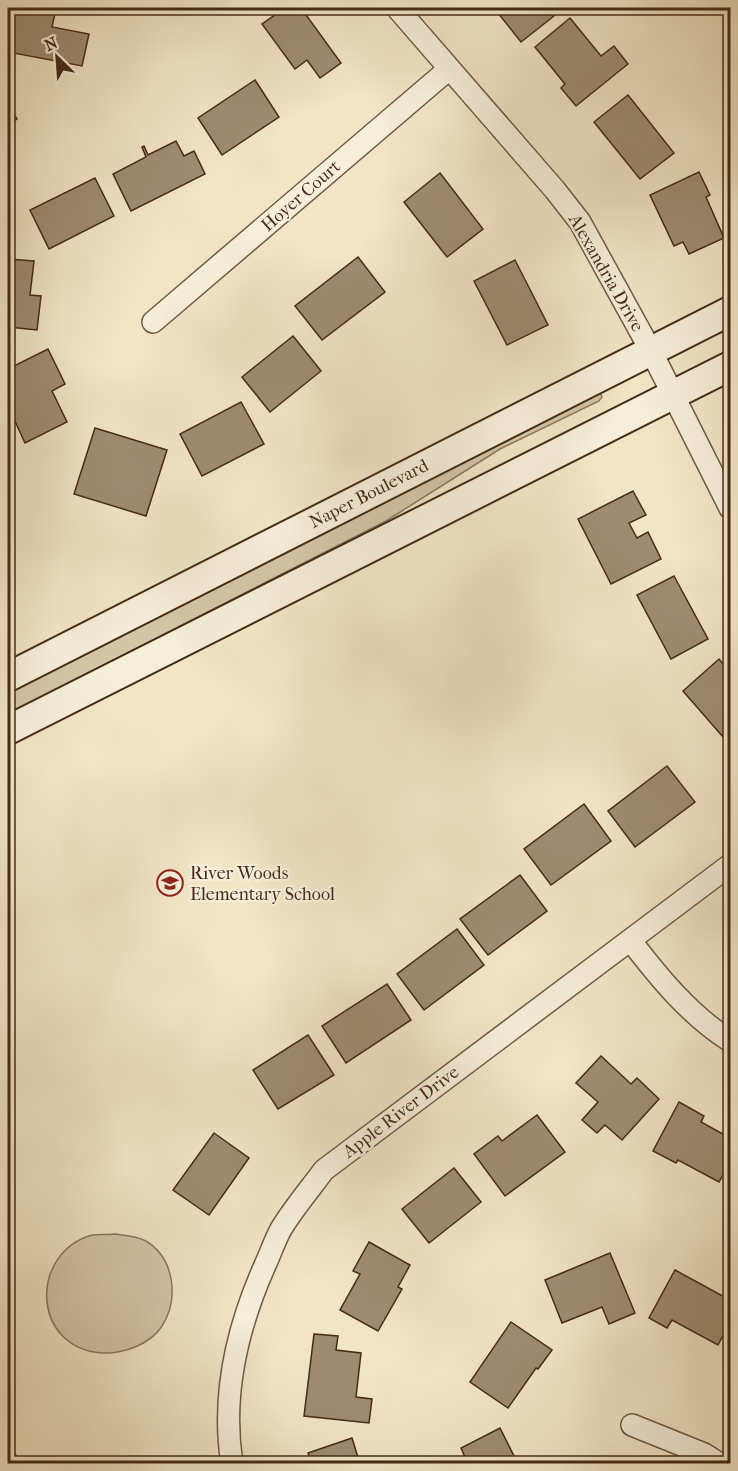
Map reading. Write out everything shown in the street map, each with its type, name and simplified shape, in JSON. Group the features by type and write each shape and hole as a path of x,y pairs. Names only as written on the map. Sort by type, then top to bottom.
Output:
{"main road":[{"name":"Naper Boulevard","path":"8,676 730,311"},
{"path":"8,730 730,366"}],"street":[{"name":"Alexandria Drive","path":"397,8 580,222 651,351 730,508"},
{"name":"Hoyer Court","path":"153,322 449,69"},
{"name":"Apple River Drive","path":"232,1464 229,1416 234,1356 250,1299 281,1229 324,1170 631,942 730,865"},
{"path":"631,942 682,1003 730,1041"},
{"path":"632,1425 704,1454 720,1464"}],"shaded area":[{"path":"600,392 602,397 599,401 500,449 386,521 8,714 8,691"},
{"path":"115,1234 139,1238 156,1249 163,1258 171,1280 171,1304 157,1333 143,1343 127,1350 102,1353 79,1347 62,1335 51,1318 47,1299 49,1279 57,1260 71,1245 92,1235"}],"building":[{"path":"13,8 56,8 52,27 89,34 82,66 8,52 8,36"},
{"path":"285,8 301,8 341,63 320,78 307,60 295,69 262,24"},
{"path":"494,8 564,8 521,42"},
{"path":"570,18 601,56 614,46 628,64 576,106 561,88 565,84 535,47"},
{"path":"255,80 279,117 222,155 198,118"},
{"path":"628,95 674,153 640,179 594,122"},
{"path":"8,104 17,119 8,125"},
{"path":"176,141 184,156 194,151 205,174 131,211 113,174 146,157 142,147 144,146 148,155"},
{"path":"699,172 710,195 706,197 724,238 689,254 683,242 674,246 650,195"},
{"path":"440,173 483,229 447,257 404,202"},
{"path":"95,178 114,216 49,249 30,210"},
{"path":"358,257 385,292 322,340 295,306"},
{"path":"8,259 34,261 30,295 41,296 37,330 8,327"},
{"path":"515,260 548,325 507,345 474,281"},
{"path":"293,336 321,371 270,412 242,377"},
{"path":"48,349 65,384 52,391 67,422 25,443 8,406 8,369"},
{"path":"241,402 264,444 202,476 180,434"},
{"path":"95,428 167,450 146,516 74,494"},
{"path":"633,491 646,515 629,523 637,538 648,532 661,559 611,584 578,519"},
{"path":"674,576 708,639 671,659 637,595"},
{"path":"719,659 730,673 730,745 683,691"},
{"path":"667,766 695,802 635,847 608,811"},
{"path":"584,804 611,841 551,885 524,849"},
{"path":"520,875 547,911 488,955 460,919"},
{"path":"457,929 484,965 424,1010 397,974"},
{"path":"387,984 411,1020 346,1063 322,1026"},
{"path":"308,1035 334,1075 278,1109 253,1070"},
{"path":"601,1056 631,1084 637,1078 659,1099 622,1140 605,1125 597,1133 582,1120 598,1102 576,1083"},
{"path":"679,1102 704,1116 701,1122 730,1138 730,1162 719,1182 678,1160 676,1163 653,1151"},
{"path":"537,1115 565,1152 505,1196 474,1154 498,1136 502,1141"},
{"path":"214,1133 249,1158 209,1215 173,1190"},
{"path":"454,1168 481,1202 429,1243 402,1209"},
{"path":"369,1242 410,1265 398,1287 402,1289 378,1331 340,1310 360,1274 353,1271"},
{"path":"610,1253 635,1313 609,1324 602,1307 562,1323 545,1280"},
{"path":"675,1270 730,1300 730,1322 718,1345 672,1320 667,1328 649,1318"},
{"path":"511,1322 552,1350 538,1369 536,1368 508,1408 470,1382"},
{"path":"314,1334 338,1336 336,1350 361,1353 356,1397 372,1399 369,1423 304,1416"},
{"path":"500,1428 518,1464 468,1464 461,1448"},
{"path":"352,1438 360,1464 312,1464 308,1453"},
{"path":"8,1444 22,1464 8,1464"}],"place":[{"name":"River Woods Elementary School","path":"170,883"}]}
